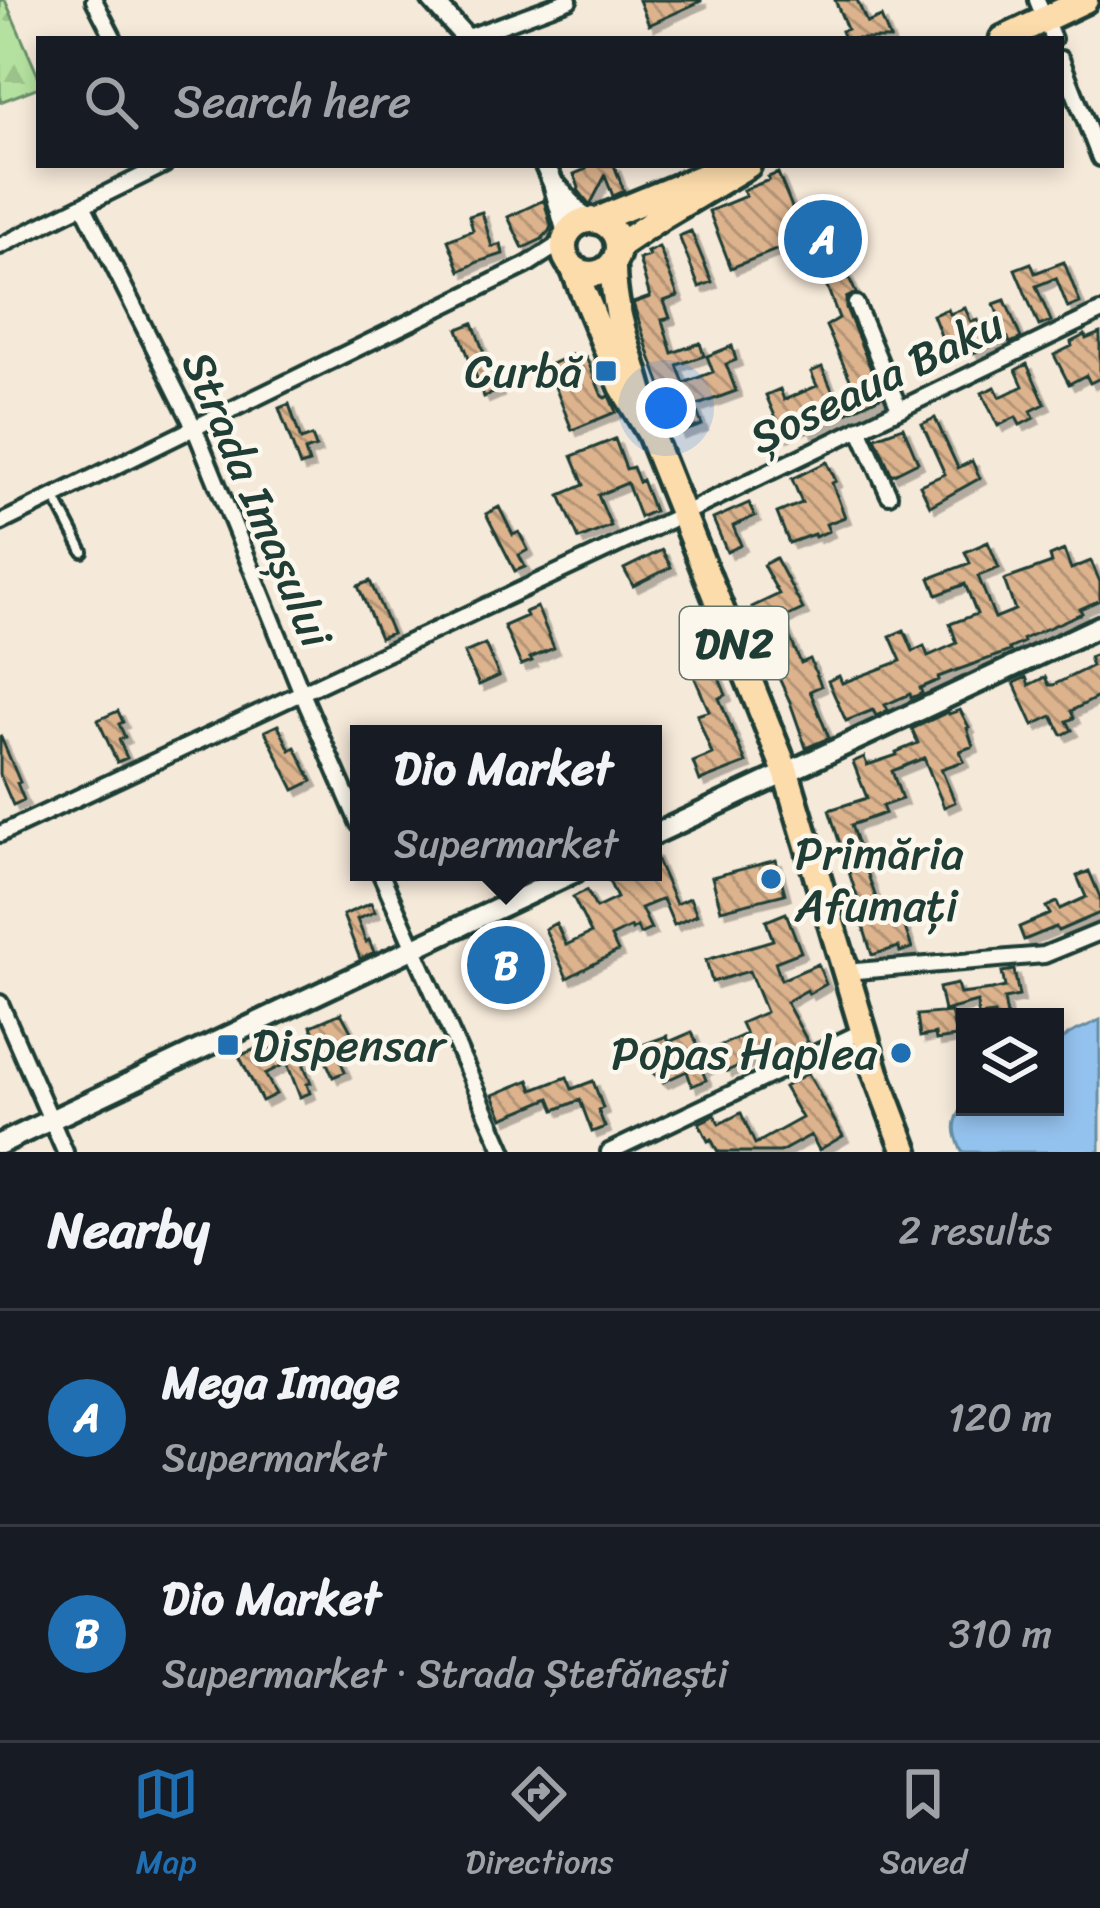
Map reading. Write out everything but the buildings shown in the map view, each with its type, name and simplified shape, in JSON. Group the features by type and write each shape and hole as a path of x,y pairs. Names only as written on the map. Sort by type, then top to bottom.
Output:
{"highway":[{"path":"1009,36 1085,0"},
{"path":"576,241 725,168"},
{"path":"576,241 589,274 598,273 661,217 743,168"},
{"path":"576,241 612,230 615,255"},
{"name":"DN2","path":"576,241 622,386 650,433 786,772 862,1031 906,1152"},
{"name":"DN2","path":"615,255 617,311 650,433"}],"main road":[{"path":"432,0 463,36"},
{"path":"549,174 576,241"},
{"path":"662,831 1100,626"},
{"path":"0,1144 556,881"}],"street":[{"path":"94,0 112,36"},
{"path":"474,36 569,0"},
{"path":"1064,67 1100,158"},
{"path":"0,246 158,168"},
{"name":"Strada Imașului","path":"83,206 194,427 350,803"},
{"path":"527,265 576,241"},
{"path":"0,523 576,241"},
{"path":"856,304 899,408"},
{"name":"Șoseaua Baku","path":"0,834 683,514 1100,312"},
{"path":"859,428 889,495"},
{"path":"384,881 504,1152"},
{"path":"845,972 1044,955 1100,932"},
{"path":"0,1003 64,1152"},
{"path":"608,1152 862,1031"}],"lane":[{"path":"54,496 83,552"}],"green space":[{"path":"0,0 5,0 36,71 36,88 0,102"}],"water":[{"path":"1100,1020 1100,1152 962,1152 955,1128 958,1116 1064,1116 1064,1039"}],"place":[{"name":"Mega Image","path":"823,239"},
{"name":"Curbă","path":"606,371"},
{"name":"Primăria Afumați","path":"771,879"},
{"name":"Dio Market","path":"506,965"},
{"name":"Dispensar","path":"228,1045"},
{"name":"Popas Haplea","path":"901,1053"}]}
